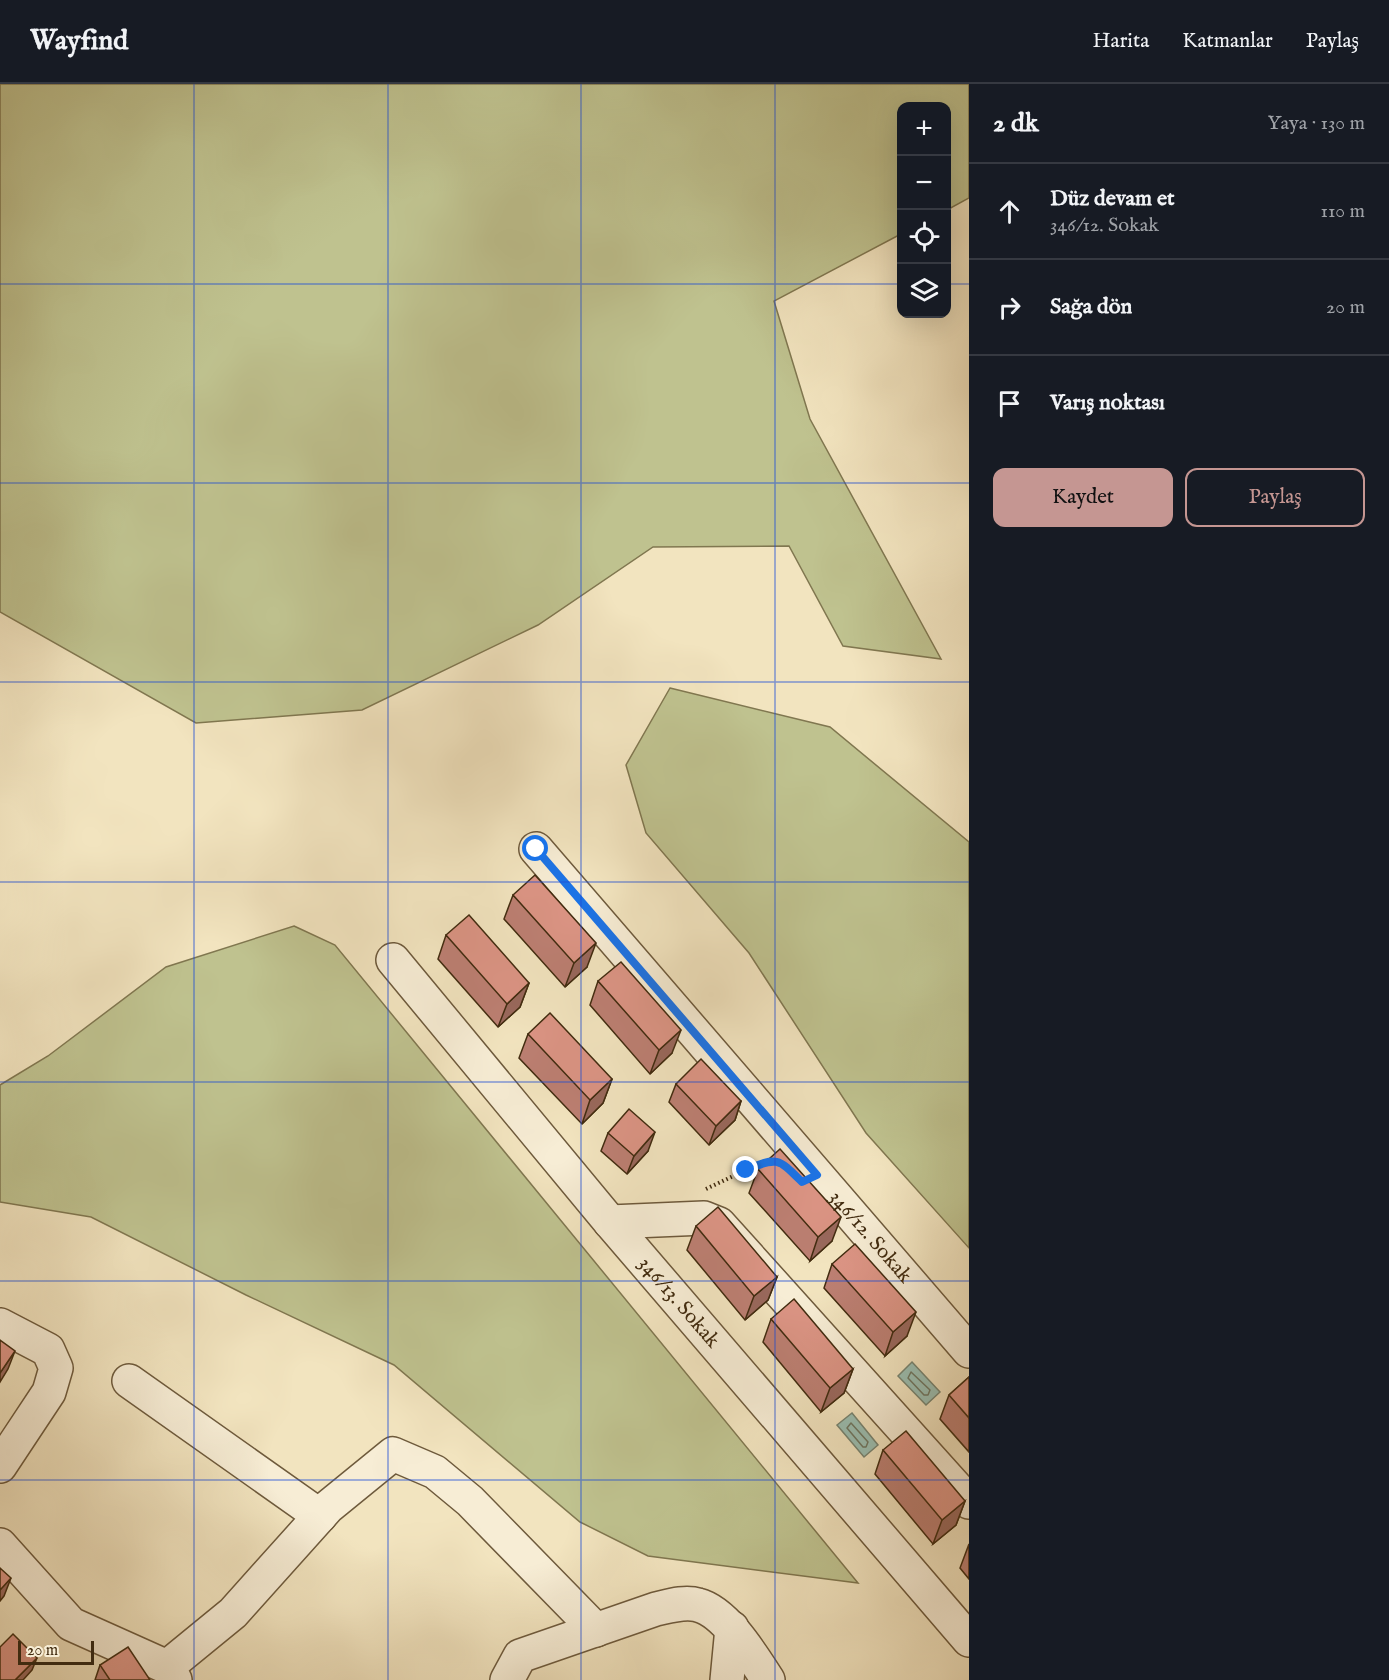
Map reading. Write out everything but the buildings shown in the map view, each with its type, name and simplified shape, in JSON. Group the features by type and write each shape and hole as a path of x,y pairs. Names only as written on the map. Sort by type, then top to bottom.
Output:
{"street":[{"name":"346/12. Sokak","path":"536,849 969,1351"},
{"name":"346/13. Sokak","path":"393,960 610,1222 969,1640"},
{"path":"610,1222 704,1218 720,1224 969,1502"},
{"path":"0,1325 48,1350 56,1368 49,1392 0,1466"},
{"path":"129,1381 320,1516"},
{"path":"0,1545 70,1624 171,1673 233,1613 320,1516 355,1483 393,1454 435,1473 470,1501 596,1630"},
{"path":"507,1680 520,1656 656,1609 679,1604 699,1605 732,1628 768,1680"},
{"path":"727,1680 732,1628"}],"path":[{"path":"703,1190 768,1160 775,1161"}],"green space":[{"path":"0,84 969,84 969,198 951,208 951,102 897,102 897,236 774,301 810,419 941,659 843,646 789,546 653,547 538,625 362,710 196,723 0,612"},
{"path":"670,688 830,727 969,842 969,1248 866,1133 749,953 646,833 626,765"},
{"path":"294,926 335,945 858,1583 648,1556 580,1522 394,1365 246,1295 91,1217 0,1202 0,1085 48,1056 166,967"}],"water":[{"path":"912,1362 940,1392 926,1405 898,1376"},
{"path":"852,1413 878,1445 864,1457 837,1425"}],"route":[{"path":"536,849 817,1175 802,1182 781,1161 768,1160 746,1170"}]}
